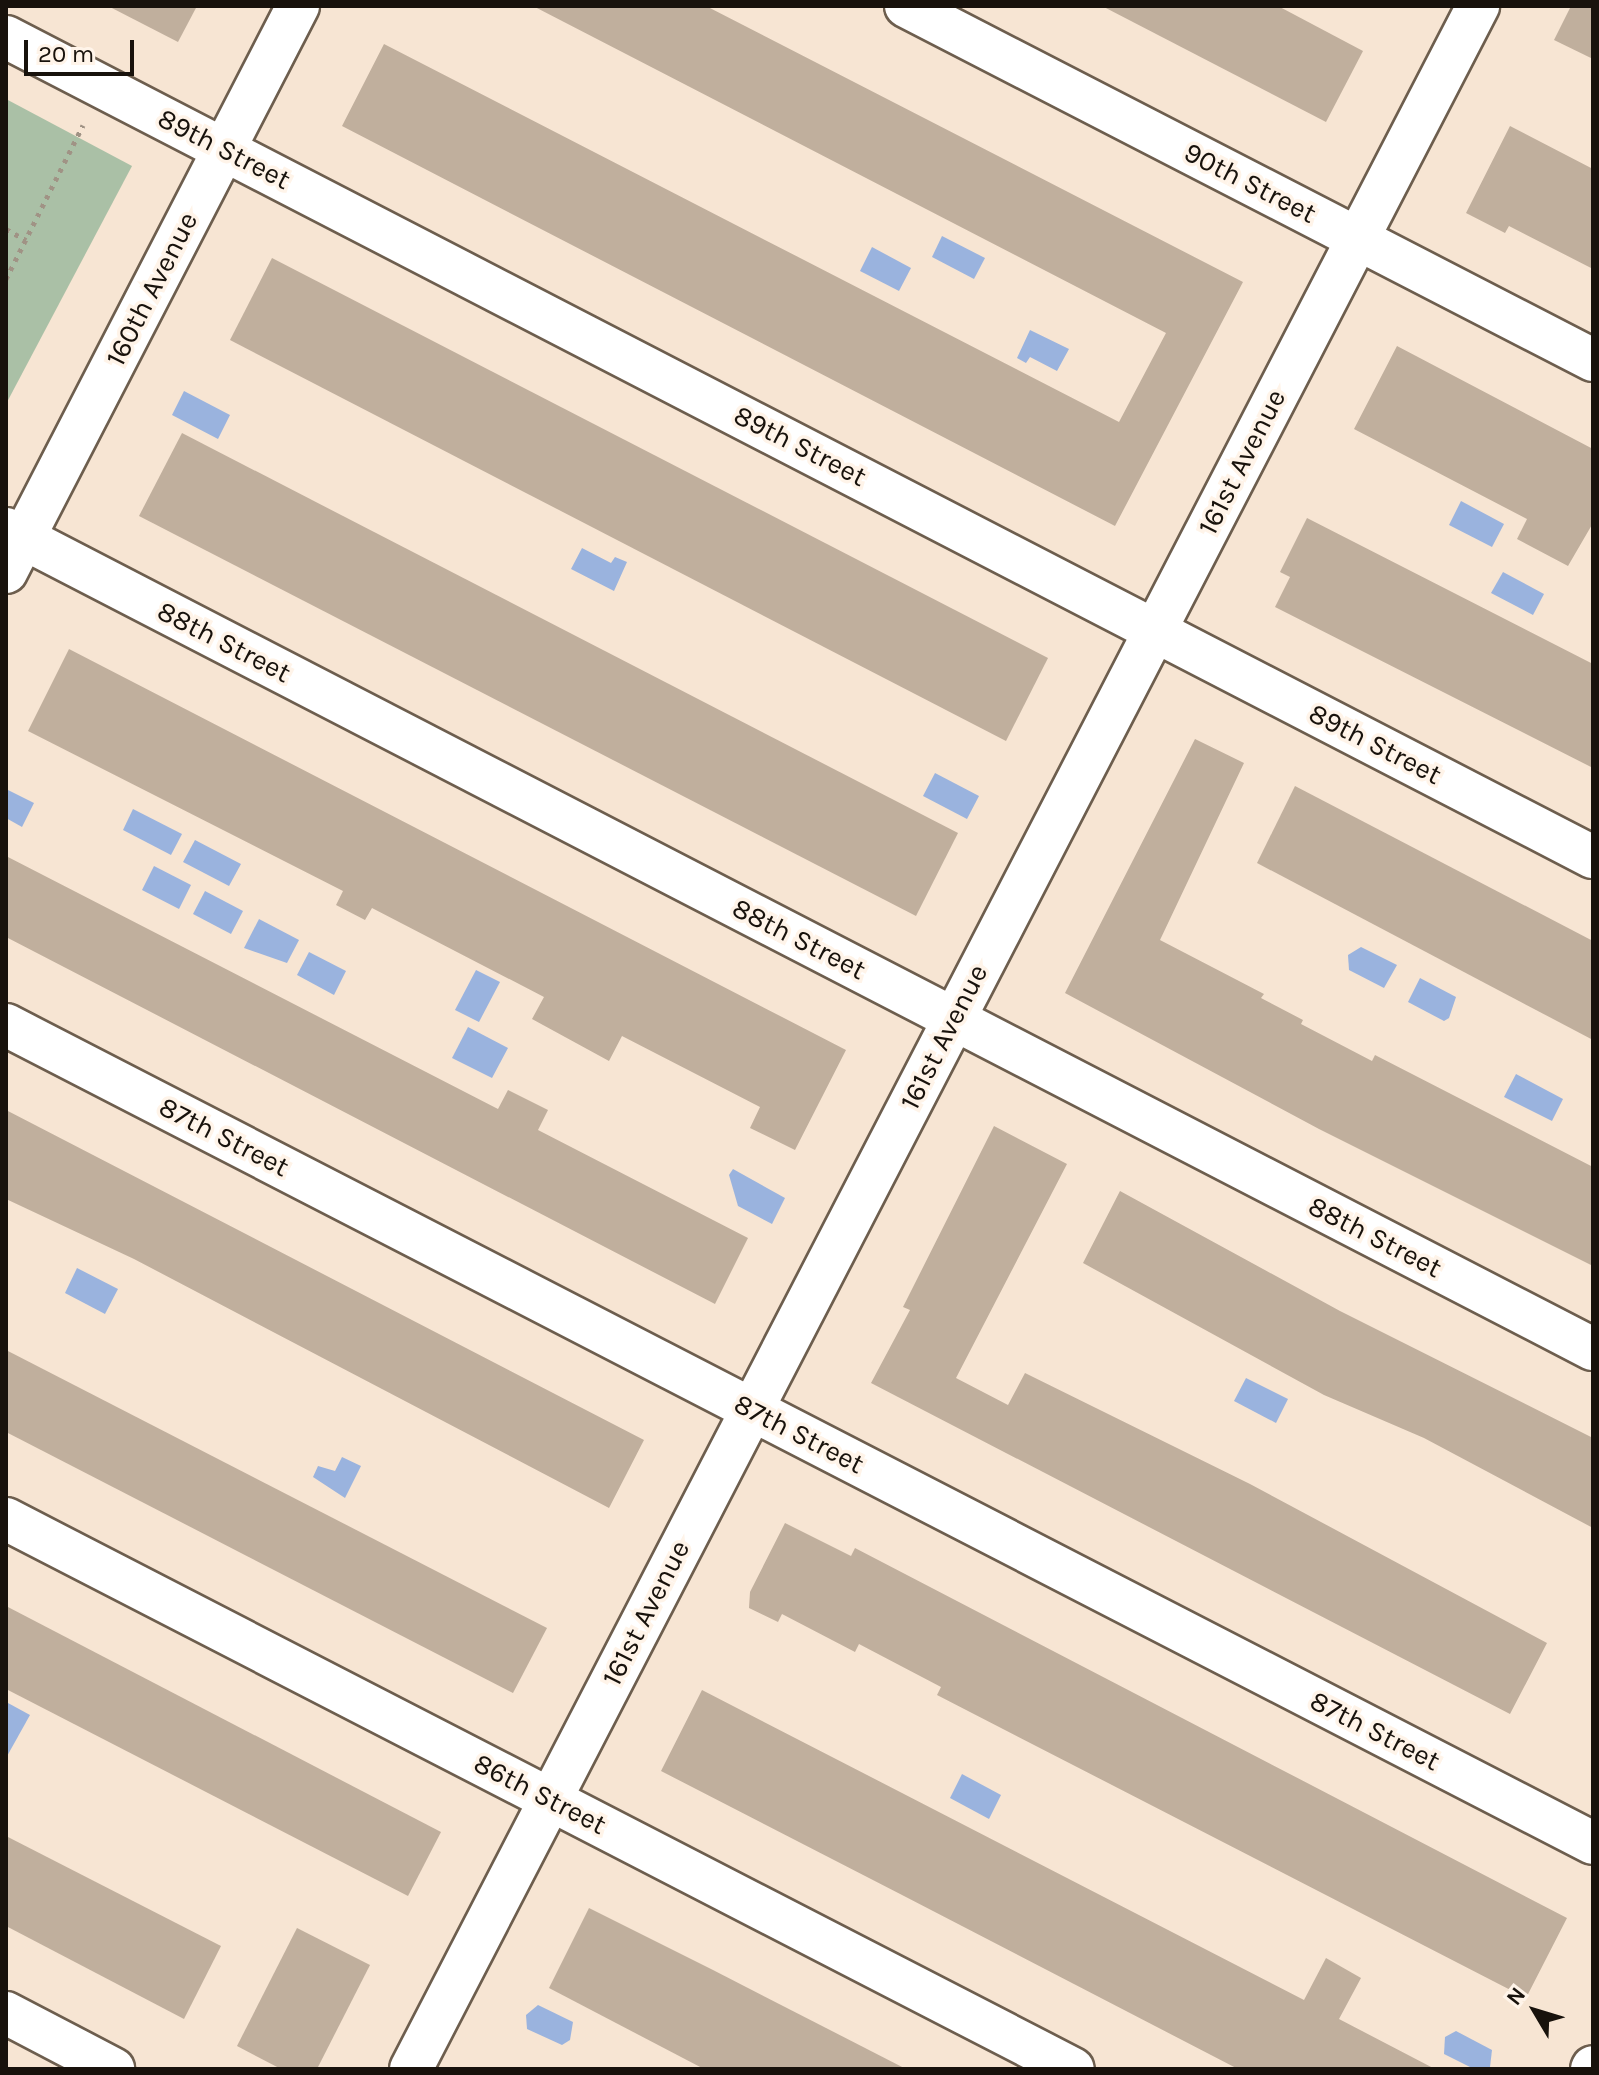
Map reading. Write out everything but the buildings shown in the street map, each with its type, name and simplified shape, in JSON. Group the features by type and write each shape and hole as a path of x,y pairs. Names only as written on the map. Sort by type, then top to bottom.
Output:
{"street":[{"name":"160th Avenue","path":"12,546 298,6"},
{"name":"90th Street","path":"906,6 1593,360"},
{"name":"161st Avenue","path":"411,2069 1478,6"},
{"name":"89th Street","path":"6,37 1593,857"},
{"name":"88th Street","path":"12,546 953,1019 1593,1349"},
{"name":"87th Street","path":"6,1025 1593,1843"},
{"name":"86th Street","path":"6,1519 1073,2069"},
{"path":"6,2013 113,2069"}],"path":[{"path":"6,279 83,125"},
{"path":"6,229 26,240"}],"green space":[{"path":"6,99 132,166 6,404"}],"water":[{"path":"942,236 985,258 974,279 932,257"},
{"path":"872,247 911,268 899,291 860,271"},
{"path":"1030,330 1069,349 1057,371 1030,357 1026,363 1017,358"},
{"path":"184,391 230,415 218,439 172,415"},
{"path":"1461,501 1504,524 1492,547 1449,525"},
{"path":"582,548 611,563 615,557 627,562 614,591 571,569"},
{"path":"1503,572 1544,594 1533,615 1491,593"},
{"path":"935,773 979,796 967,819 923,796"},
{"path":"6,789 34,803 22,827 6,818"},
{"path":"133,809 182,834 171,855 123,830"},
{"path":"195,840 241,864 229,886 183,862"},
{"path":"154,866 191,885 179,909 142,890"},
{"path":"205,891 243,911 231,934 193,914"},
{"path":"259,919 299,940 287,963 244,948"},
{"path":"1361,947 1397,965 1384,988 1349,970 1348,955"},
{"path":"309,952 346,971 334,995 297,975"},
{"path":"476,970 500,982 479,1022 455,1010"},
{"path":"1420,978 1456,997 1449,1018 1444,1021 1408,1002"},
{"path":"468,1027 508,1048 492,1078 452,1058"},
{"path":"1516,1074 1563,1099 1552,1121 1504,1097"},
{"path":"733,1169 785,1198 772,1224 738,1206 729,1175"},
{"path":"77,1268 118,1289 105,1314 65,1293"},
{"path":"1246,1378 1288,1399 1276,1423 1234,1401"},
{"path":"342,1457 361,1466 345,1498 313,1477 318,1466 335,1471"},
{"path":"8,1703 30,1715 6,1758 6,1707"},
{"path":"962,1774 1001,1795 989,1819 950,1798"},
{"path":"538,2005 573,2022 570,2040 562,2045 527,2029 526,2015"},
{"path":"1456,2031 1492,2050 1490,2067 1474,2069 1444,2054 1445,2037"}]}
